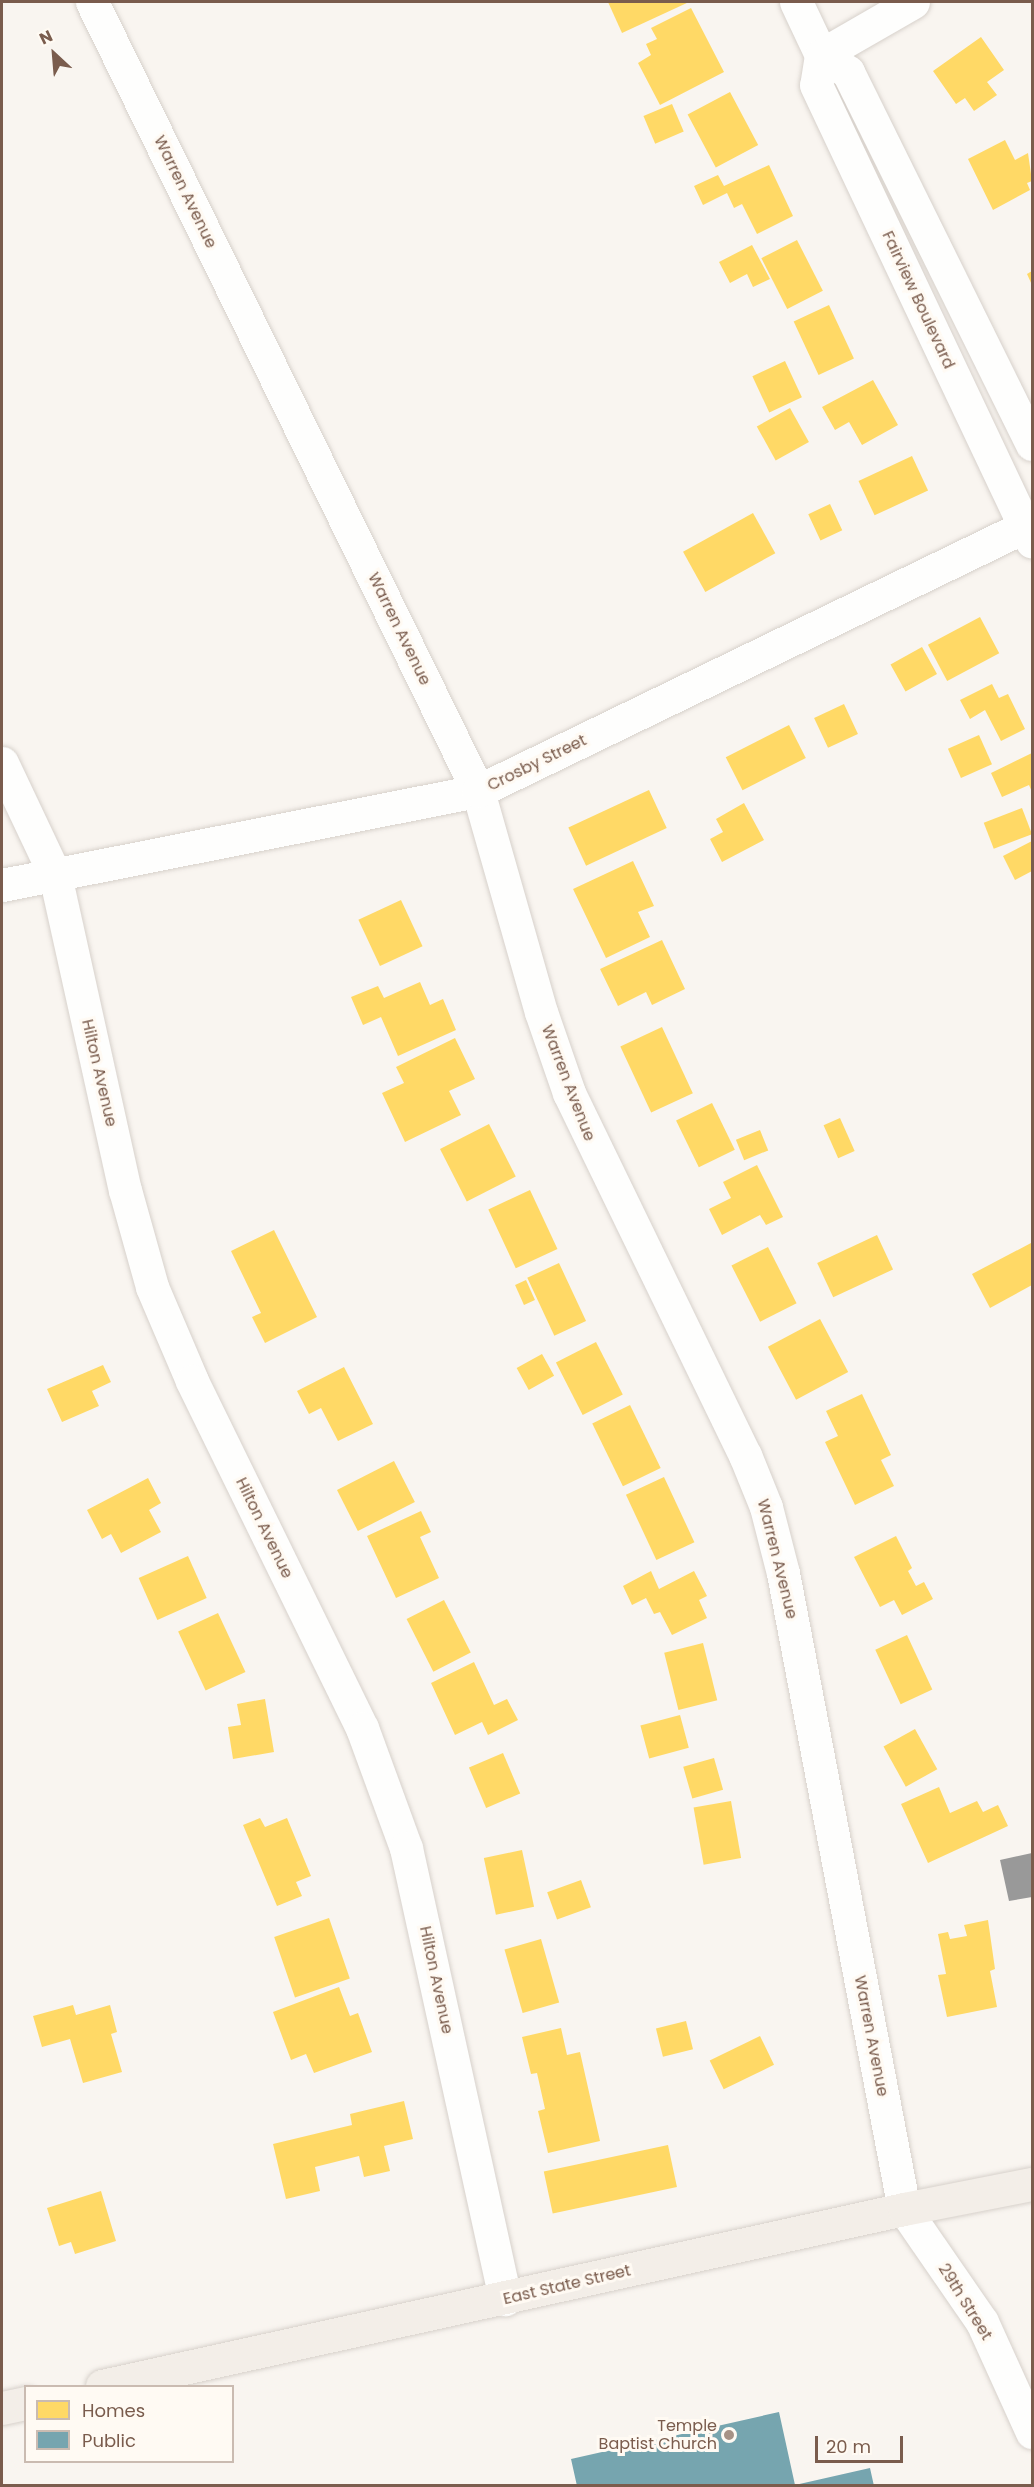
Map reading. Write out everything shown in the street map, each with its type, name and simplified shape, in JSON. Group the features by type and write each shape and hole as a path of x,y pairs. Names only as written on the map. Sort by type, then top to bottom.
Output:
{"main road":[{"name":"East State Street","path":"107,2385 505,2299 904,2209 1032,2184"},
{"path":"2,2408 24,2403"}],"street":[{"name":"Warren Avenue","path":"92,2 478,792 541,1012 568,1093 745,1455 766,1507 783,1573 904,2209"},
{"path":"796,2 821,55 848,72 1032,444"},
{"path":"821,55 913,2"},
{"name":"Fairview Boulevard","path":"821,55 816,84 1030,530"},
{"name":"Crosby Street","path":"2,885 478,792 1030,530"},
{"name":"Hilton Avenue","path":"2,763 55,875 125,1190 152,1287 192,1381 362,1728 406,1848 505,2299"},
{"name":"29th Street","path":"904,2209 982,2322 1032,2432"}],"building: Homes":[{"path":"608,2 689,2 622,33"},
{"path":"691,8 724,72 660,105 638,63 651,55 646,44 657,39 651,28"},
{"path":"981,37 1004,70 987,82 997,95 974,111 965,98 956,104 933,71"},
{"path":"730,92 758,145 716,168 688,115"},
{"path":"672,104 684,132 655,144 643,116"},
{"path":"1005,140 1015,160 1028,153 1032,181 1027,183 1030,190 993,210 968,159"},
{"path":"769,165 793,216 757,234 742,204 734,208 727,193 703,205 694,186 718,175 724,186"},
{"path":"797,240 823,291 787,309 761,258"},
{"path":"752,245 770,279 753,287 747,274 730,283 719,262"},
{"path":"1032,271 1032,285 1027,274"},
{"path":"829,305 854,358 819,375 794,321"},
{"path":"785,361 802,397 769,412 752,376"},
{"path":"873,380 898,425 862,445 849,422 835,430 822,407"},
{"path":"790,408 809,442 776,461 757,426"},
{"path":"912,456 928,490 875,515 859,481"},
{"path":"830,504 842,530 821,540 808,514"},
{"path":"753,513 775,553 705,592 683,552"},
{"path":"980,617 999,653 947,681 928,645"},
{"path":"922,647 937,674 906,692 891,664"},
{"path":"992,684 999,698 1008,694 1025,729 1001,741 985,710 970,719 960,700"},
{"path":"844,704 858,734 828,748 814,718"},
{"path":"789,725 806,758 743,790 726,757"},
{"path":"979,735 992,764 961,778 948,749"},
{"path":"1032,753 1032,792 1029,785 1002,797 991,773"},
{"path":"649,790 667,828 586,866 568,828"},
{"path":"744,803 764,840 722,862 710,839 723,832 716,819"},
{"path":"1022,808 1032,834 994,849 984,823"},
{"path":"1032,841 1032,871 1015,880 1003,856"},
{"path":"633,861 654,906 638,912 650,937 606,958 573,889"},
{"path":"401,900 423,946 380,966 358,920"},
{"path":"662,940 685,989 652,1005 646,992 618,1006 600,969"},
{"path":"420,982 430,1005 443,999 456,1030 398,1056 381,1017 363,1025 351,997 378,986 384,998"},
{"path":"662,1027 693,1093 651,1113 620,1046"},
{"path":"455,1038 475,1079 449,1091 461,1115 405,1142 382,1093 404,1083 396,1067"},
{"path":"712,1103 735,1150 699,1167 676,1121"},
{"path":"840,1118 855,1151 838,1158 824,1125"},
{"path":"489,1124 516,1177 467,1202 440,1149"},
{"path":"760,1130 768,1150 744,1160 736,1140"},
{"path":"757,1165 783,1217 766,1225 760,1215 722,1235 709,1209 731,1198 723,1182"},
{"path":"530,1190 557,1249 516,1268 488,1209"},
{"path":"274,1230 317,1317 265,1343 252,1317 261,1313 231,1251"},
{"path":"877,1235 893,1269 833,1297 817,1263"},
{"path":"1031,1243 1032,1285 990,1308 972,1274"},
{"path":"768,1247 797,1303 760,1322 731,1266"},
{"path":"559,1263 586,1321 554,1336 527,1278"},
{"path":"526,1280 535,1300 524,1305 515,1285"},
{"path":"820,1319 848,1372 796,1400 768,1347"},
{"path":"596,1342 623,1395 583,1415 556,1362"},
{"path":"542,1354 554,1376 529,1390 517,1368"},
{"path":"103,1365 111,1382 92,1391 99,1406 62,1422 47,1389"},
{"path":"344,1367 373,1424 338,1441 321,1408 309,1414 297,1391"},
{"path":"862,1394 891,1455 881,1460 894,1486 855,1505 825,1442 838,1436 826,1411"},
{"path":"630,1405 661,1468 623,1486 592,1423"},
{"path":"394,1461 415,1502 358,1531 337,1490"},
{"path":"664,1477 694,1542 656,1560 626,1495"},
{"path":"148,1478 161,1503 149,1510 161,1532 121,1553 111,1534 102,1539 87,1510"},
{"path":"421,1511 431,1532 420,1537 439,1578 396,1598 367,1536"},
{"path":"896,1536 912,1568 908,1571 916,1586 924,1582 933,1599 902,1615 894,1600 880,1607 854,1557"},
{"path":"188,1556 207,1598 157,1620 139,1578"},
{"path":"651,1571 659,1589 694,1571 707,1596 699,1600 707,1618 672,1635 660,1612 654,1614 646,1598 632,1605 623,1586"},
{"path":"444,1600 471,1653 433,1672 407,1619"},
{"path":"218,1613 245,1672 206,1691 178,1632"},
{"path":"907,1635 932,1689 901,1704 875,1650"},
{"path":"703,1643 717,1700 678,1710 664,1653"},
{"path":"474,1662 494,1705 507,1699 518,1720 488,1735 482,1722 455,1735 431,1683"},
{"path":"265,1699 274,1752 233,1759 228,1727 241,1725 237,1704"},
{"path":"680,1715 689,1748 649,1758 640,1726"},
{"path":"915,1729 937,1769 906,1787 884,1746"},
{"path":"503,1753 520,1794 486,1808 469,1767"},
{"path":"714,1758 723,1790 692,1799 683,1767"},
{"path":"939,1787 950,1813 977,1801 983,1812 998,1805 1008,1826 928,1863 901,1804"},
{"path":"731,1801 741,1858 704,1865 694,1808"},
{"path":"260,1818 265,1827 287,1818 311,1876 296,1882 302,1896 277,1906 243,1825"},
{"path":"522,1850 534,1907 496,1915 484,1858"},
{"path":"581,1880 591,1907 557,1920 547,1892"},
{"path":"329,1918 350,1979 295,1997 274,1937"},
{"path":"988,1920 995,1969 990,1971 997,2007 947,2017 938,1975 946,1974 938,1934 948,1932 950,1939 967,1936 964,1925"},
{"path":"541,1939 559,2002 523,2013 504,1949"},
{"path":"339,1987 350,2016 358,2013 372,2052 314,2073 306,2054 291,2060 273,2012"},
{"path":"73,2005 76,2015 110,2005 117,2032 111,2034 122,2072 83,2083 70,2039 42,2047 33,2016"},
{"path":"686,2021 693,2049 663,2057 656,2028"},
{"path":"561,2028 567,2055 580,2052 600,2141 548,2153 538,2111 545,2109 537,2073 531,2074 522,2037"},
{"path":"760,2036 774,2065 724,2089 710,2061"},
{"path":"404,2101 413,2139 384,2146 390,2171 364,2177 359,2156 315,2167 320,2191 286,2199 273,2144 352,2125 350,2114"},
{"path":"668,2145 677,2187 553,2213 544,2171"},
{"path":"101,2191 116,2241 75,2254 71,2242 59,2246 47,2208"}],"building: Public":[{"name":"Temple Baptist Church","path":"779,2412 795,2485 870,2468 874,2486 577,2486 571,2459"}],"building: Industry":[{"path":"1032,1853 1032,1897 1009,1901 1000,1860"}],"place":[{"name":"Temple Baptist Church","path":"729,2435"}]}
